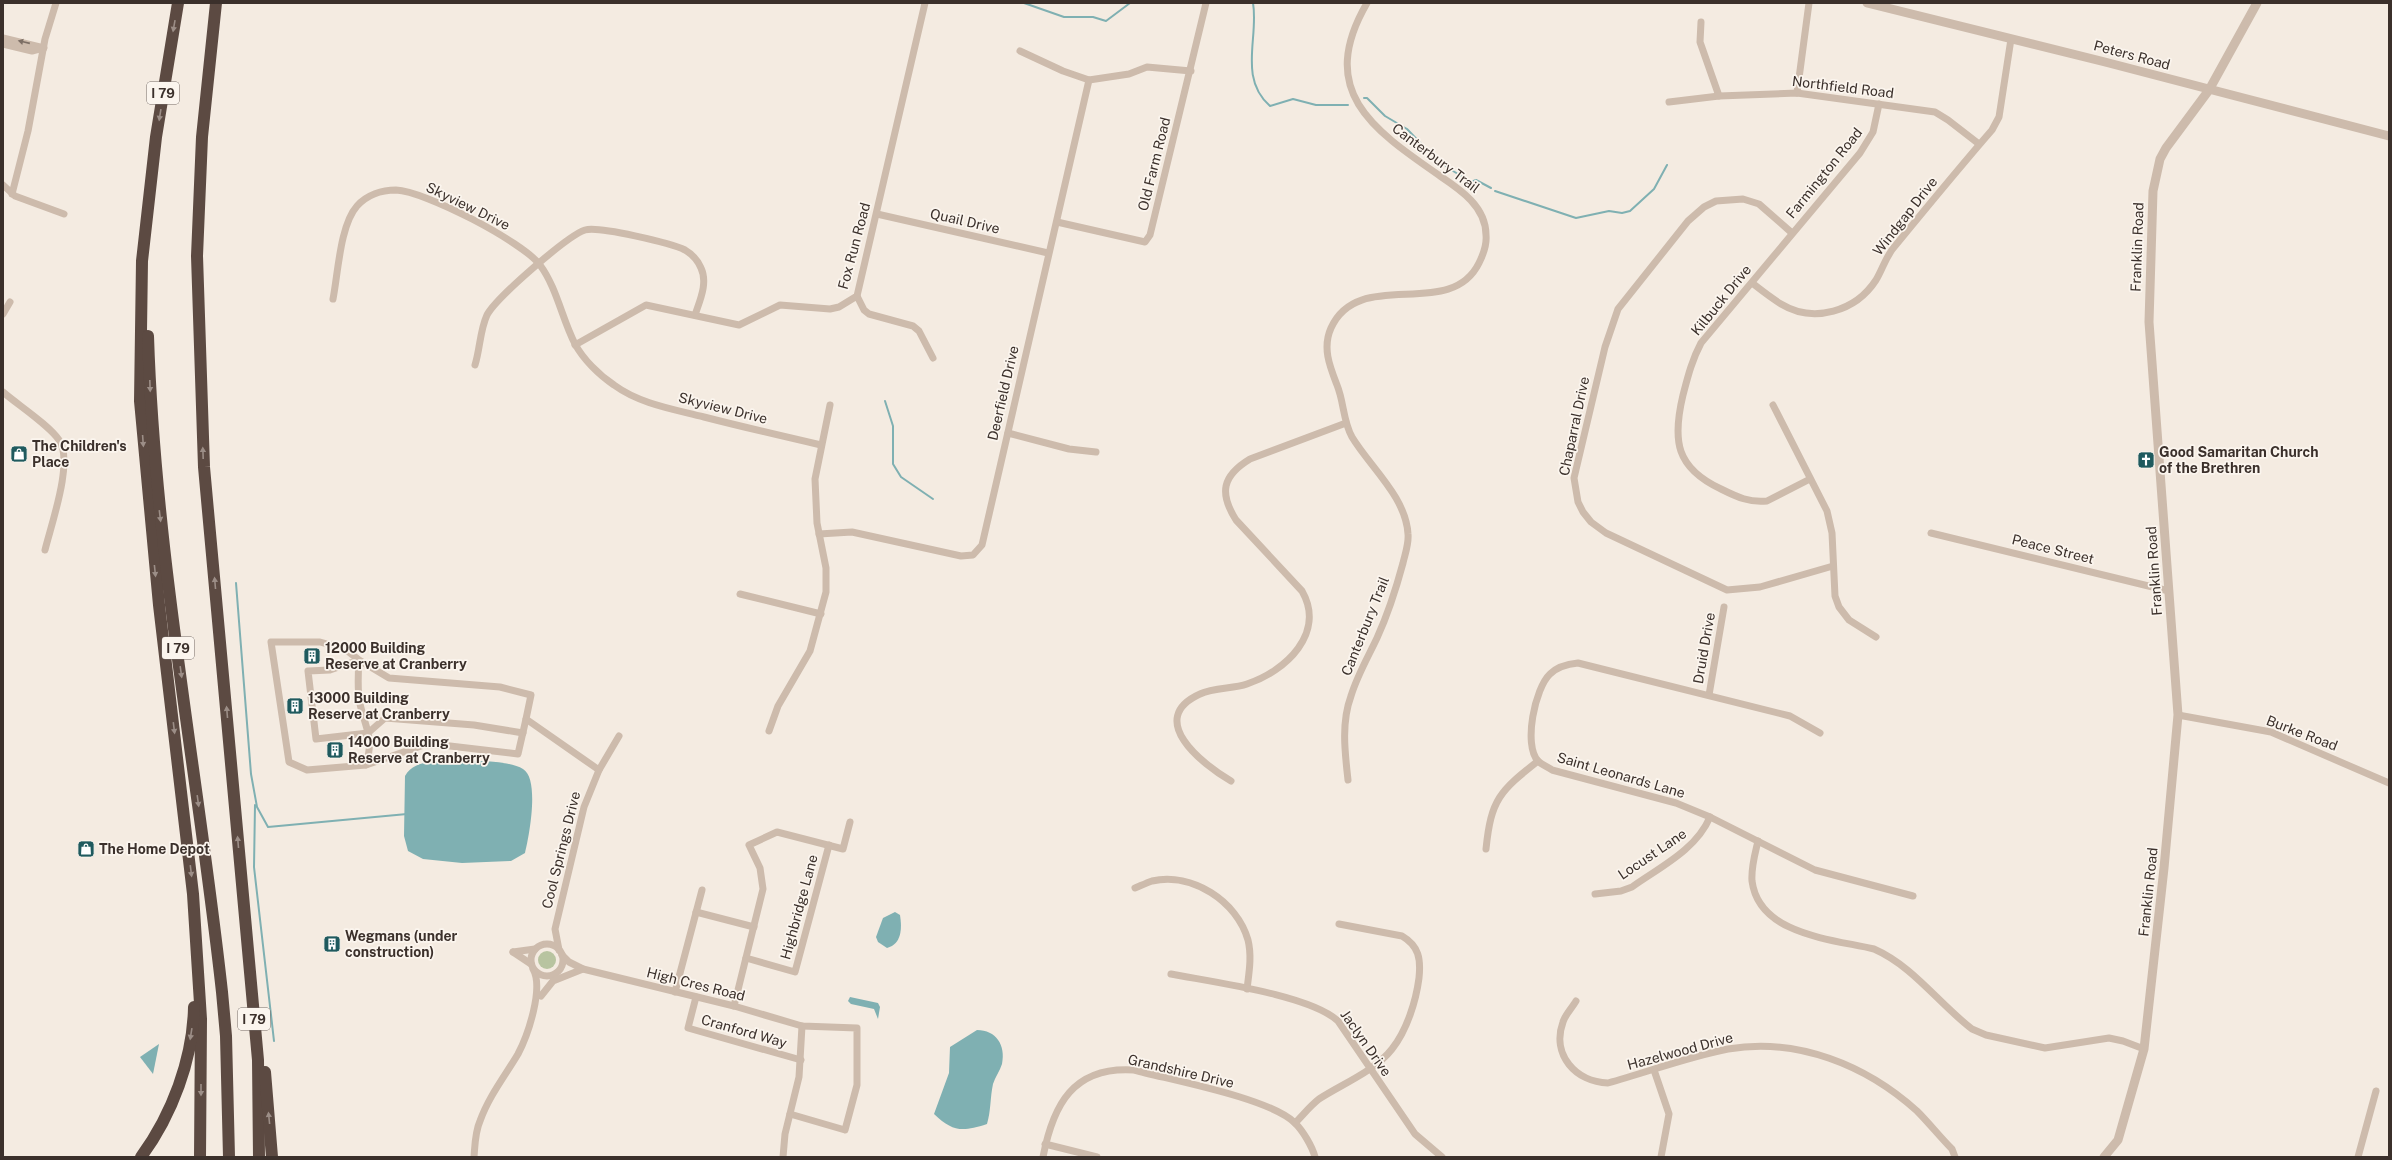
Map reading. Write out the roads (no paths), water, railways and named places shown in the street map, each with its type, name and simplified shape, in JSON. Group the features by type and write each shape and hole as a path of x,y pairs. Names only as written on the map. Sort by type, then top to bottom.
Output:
{"highway":[{"name":"I 79","path":"178,3 156,137 148,288 151,408 160,513 222,992 226,1036 229,1157"},
{"name":"I 79","path":"216,3 202,137 197,256 204,467 258,1060 259,1157"},
{"path":"156,137 142,261 140,401 147,490 194,894 201,1019 200,1157"},
{"path":"242,881 259,1011 272,1157"},
{"path":"141,1157 169,1108 186,1060 194,1015 196,939"}],"street":[{"path":"12,194 28,131 44,48 56,3"},
{"name":"Fox Run Road","path":"575,345 646,305 739,325 780,305 830,309 839,307 856,296 877,214 925,3"},
{"name":"Old Farm Road","path":"1057,222 1145,242 1150,235 1206,3"},
{"name":"Canterbury Trail","path":"1348,780 1345,728 1350,698 1390,605 1409,536 1406,520 1395,497 1352,437 1346,423 1341,399 1328,360 1326,341 1331,327 1338,317 1356,302 1374,296 1435,293 1460,285 1475,270 1485,246 1486,235 1480,212 1472,201 1456,187 1377,130 1360,109 1351,88 1346,61 1354,27 1367,3"},
{"path":"1797,93 1809,3"},
{"name":"Peters Road","path":"1867,3 2389,136"},
{"name":"Franklin Road","path":"2104,1157 2118,1140 2144,1049 2164,868 2178,715 2149,322 2151,208 2160,159 2176,133 2194,113 2209,90 2257,3"},
{"path":"1701,22 1700,42 1719,96"},
{"path":"3,38 44,48"},
{"name":"Windgap Drive","path":"1752,283 1781,304 1803,313 1828,313 1847,307 1860,299 1876,280 1888,254 1992,130 1998,117 2011,39"},
{"path":"3,44 32,51 44,48"},
{"path":"1020,51 1063,72 1089,80 1129,74 1147,67 1190,71"},
{"name":"Deerfield Drive","path":"819,534 852,532 961,556 973,555 982,545 1089,80"},
{"name":"Northfield Road","path":"1670,102 1719,96 1797,93 1878,104 1934,112 1948,120 1979,144"},
{"name":"Farmington Road","path":"1792,233 1860,153 1874,132 1878,104"},
{"path":"3,185 12,194 64,214"},
{"name":"Skyview Drive","path":"333,299 344,238 352,214 367,198 380,192 396,190 410,192 480,223 516,244 539,264 548,279 575,345 603,377 622,391 643,401 821,445"},
{"name":"Chaparral Drive","path":"1792,233 1759,204 1743,199 1716,201 1700,209 1688,221 1614,316 1605,347 1576,468 1575,489 1583,512 1591,522 1606,533 1727,590 1760,587 1833,566"},
{"name":"Quail Drive","path":"877,214 1048,253"},
{"path":"475,365 484,325 492,307 539,264 576,234 592,228 677,247 693,256 702,270 704,285 695,315"},
{"name":"Kilbuck Drive","path":"1792,233 1701,343 1692,361 1679,410 1677,434 1679,450 1697,476 1750,501 1767,501 1810,479"},
{"path":"856,296 864,310 869,314 913,326 918,330 933,358"},
{"path":"3,314 10,302"},
{"path":"3,392 56,436 63,448 64,467 44,550"},
{"path":"769,731 778,706 810,651 826,592 826,568 819,534 815,479 830,405"},
{"path":"1773,405 1827,511 1832,533 1835,596 1839,606 1849,620 1876,637"},
{"path":"1231,781 1208,766 1190,748 1181,736 1176,722 1179,710 1201,693 1247,684 1270,674 1288,660 1302,644 1309,629 1310,615 1307,600 1302,591 1236,520 1227,507 1226,488 1228,480 1240,465 1250,459 1346,423"},
{"path":"1008,433 1069,449 1096,452"},
{"name":"Peace Street","path":"1931,533 2169,591"},
{"path":"740,594 821,614"},
{"name":"Druid Drive","path":"1709,695 1724,607"},
{"path":"271,642 320,642 345,649 359,660 390,678 500,687 531,695 526,718 518,754 450,746 424,745 366,765 307,770 289,762 271,642"},
{"path":"359,660 357,680 360,704 371,748 366,765"},
{"path":"359,660 330,670 308,671 316,739 368,733 384,718 474,725 523,733"},
{"name":"Saint Leonards Lane","path":"1820,733 1790,716 1578,663 1566,664 1549,674 1540,690 1530,734 1531,744 1538,761 1563,774 1676,803 1710,817 1815,870 1913,896"},
{"name":"Burke Road","path":"2178,715 2271,732 2389,783"},
{"path":"526,718 599,770"},
{"name":"Cool Springs Drive","path":"561,952 556,940 555,929 584,807 599,770 619,736"},
{"path":"1486,849 1488,828 1494,804 1509,784 1538,761"},
{"name":"Locust Lane","path":"1595,894 1621,891 1632,887 1692,845 1705,828 1710,817"},
{"path":"734,1006 763,884 760,868 749,845 777,832 843,849 850,822"},
{"path":"1758,841 1752,868 1752,881 1760,902 1772,918 1787,927 1874,950 1887,955 1900,964 1972,1029 1986,1035 2045,1048 2109,1038 2123,1041 2144,1049"},
{"name":"Highbridge Lane","path":"746,958 795,972 829,845"},
{"path":"1134,888 1151,882 1176,881 1205,889 1225,904 1242,924 1248,940 1250,954 1247,989"},
{"path":"675,992 702,890"},
{"path":"696,912 754,927"},
{"path":"1295,1123 1318,1100 1369,1068 1387,1054 1397,1041 1415,997 1420,958 1414,945 1402,936 1339,924"},
{"name":"Cool Springs Drive","path":"537,947 547,940 555,929"},
{"path":"541,996 546,983 562,965 561,952 550,944 513,952 542,975 552,975"},
{"path":"474,1157 479,1122 487,1104 518,1053 535,1005 538,980 532,967 531,956 537,947"},
{"name":"High Cres Road","path":"561,952 569,962 583,969 734,1006 802,1026 857,1028 857,1085 845,1130 790,1114"},
{"path":"535,1005 553,981 583,969"},
{"name":"Jaclyn Drive","path":"1171,974 1305,1002 1330,1013 1338,1021 1415,1134 1442,1157"},
{"name":"Cranford Way","path":"696,997 688,1028 801,1060"},
{"name":"Hazelwood Drive","path":"1576,1001 1563,1021 1560,1032 1562,1054 1572,1070 1589,1080 1608,1083 1709,1053 1747,1047 1784,1048 1821,1055 1858,1069 1875,1079 1917,1111 1952,1149 1955,1157"},
{"path":"783,1157 785,1134 801,1060 802,1026"},
{"name":"Grandshire Drive","path":"1043,1157 1045,1144 1054,1114 1071,1091 1095,1075 1122,1069 1141,1072 1262,1104 1279,1112 1295,1123 1315,1157"},
{"path":"1654,1070 1669,1114 1661,1157"},
{"path":"2358,1157 2376,1091"},
{"path":"1045,1144 1097,1157"}],"water":[{"path":"427,762 496,762 523,769 528,775 531,784 532,796 531,822 525,853 511,861 462,863 423,859 408,851 404,836 405,776 408,771 417,765"},
{"path":"895,912 900,915 900,935 896,943 887,948 878,942 876,937 883,918"},
{"path":"850,997 878,1003 880,1007 878,1019 874,1009 851,1004 848,1001"},
{"path":"977,1030 989,1033 998,1040 1001,1045 1003,1057 1002,1064 993,1084 987,1124 971,1128 958,1129 947,1124 934,1114 949,1073 950,1047"},
{"path":"159,1044 153,1074 140,1057"}],"waterway":[{"path":"1024,3 1064,17 1093,17 1106,21 1130,3"},
{"path":"1253,3 1254,30 1252,70 1260,95 1270,106 1293,99 1316,105 1348,105"},
{"path":"1364,98 1367,98 1385,116 1407,129 1427,150"},
{"path":"1434,154 1448,168 1463,177"},
{"path":"1495,191 1576,218 1609,211 1622,213 1630,211 1654,189 1667,165"},
{"path":"1467,180 1471,182 1476,180 1491,188"},
{"path":"885,401 893,426 893,464 901,477 933,499"},
{"path":"236,583 251,774 257,807 268,827 407,814"},
{"path":"255,805 254,867 274,1041"}],"place":[{"name":"The Children's Place","path":"19,454"},
{"name":"Good Samaritan Church of the Brethren","path":"2146,460"},
{"name":"12000 Building Reserve at Cranberry","path":"312,656"},
{"name":"13000 Building Reserve at Cranberry","path":"295,706"},
{"name":"14000 Building Reserve at Cranberry","path":"335,750"},
{"name":"The Home Depot","path":"86,849"},
{"name":"Wegmans (under construction)","path":"332,944"}]}
